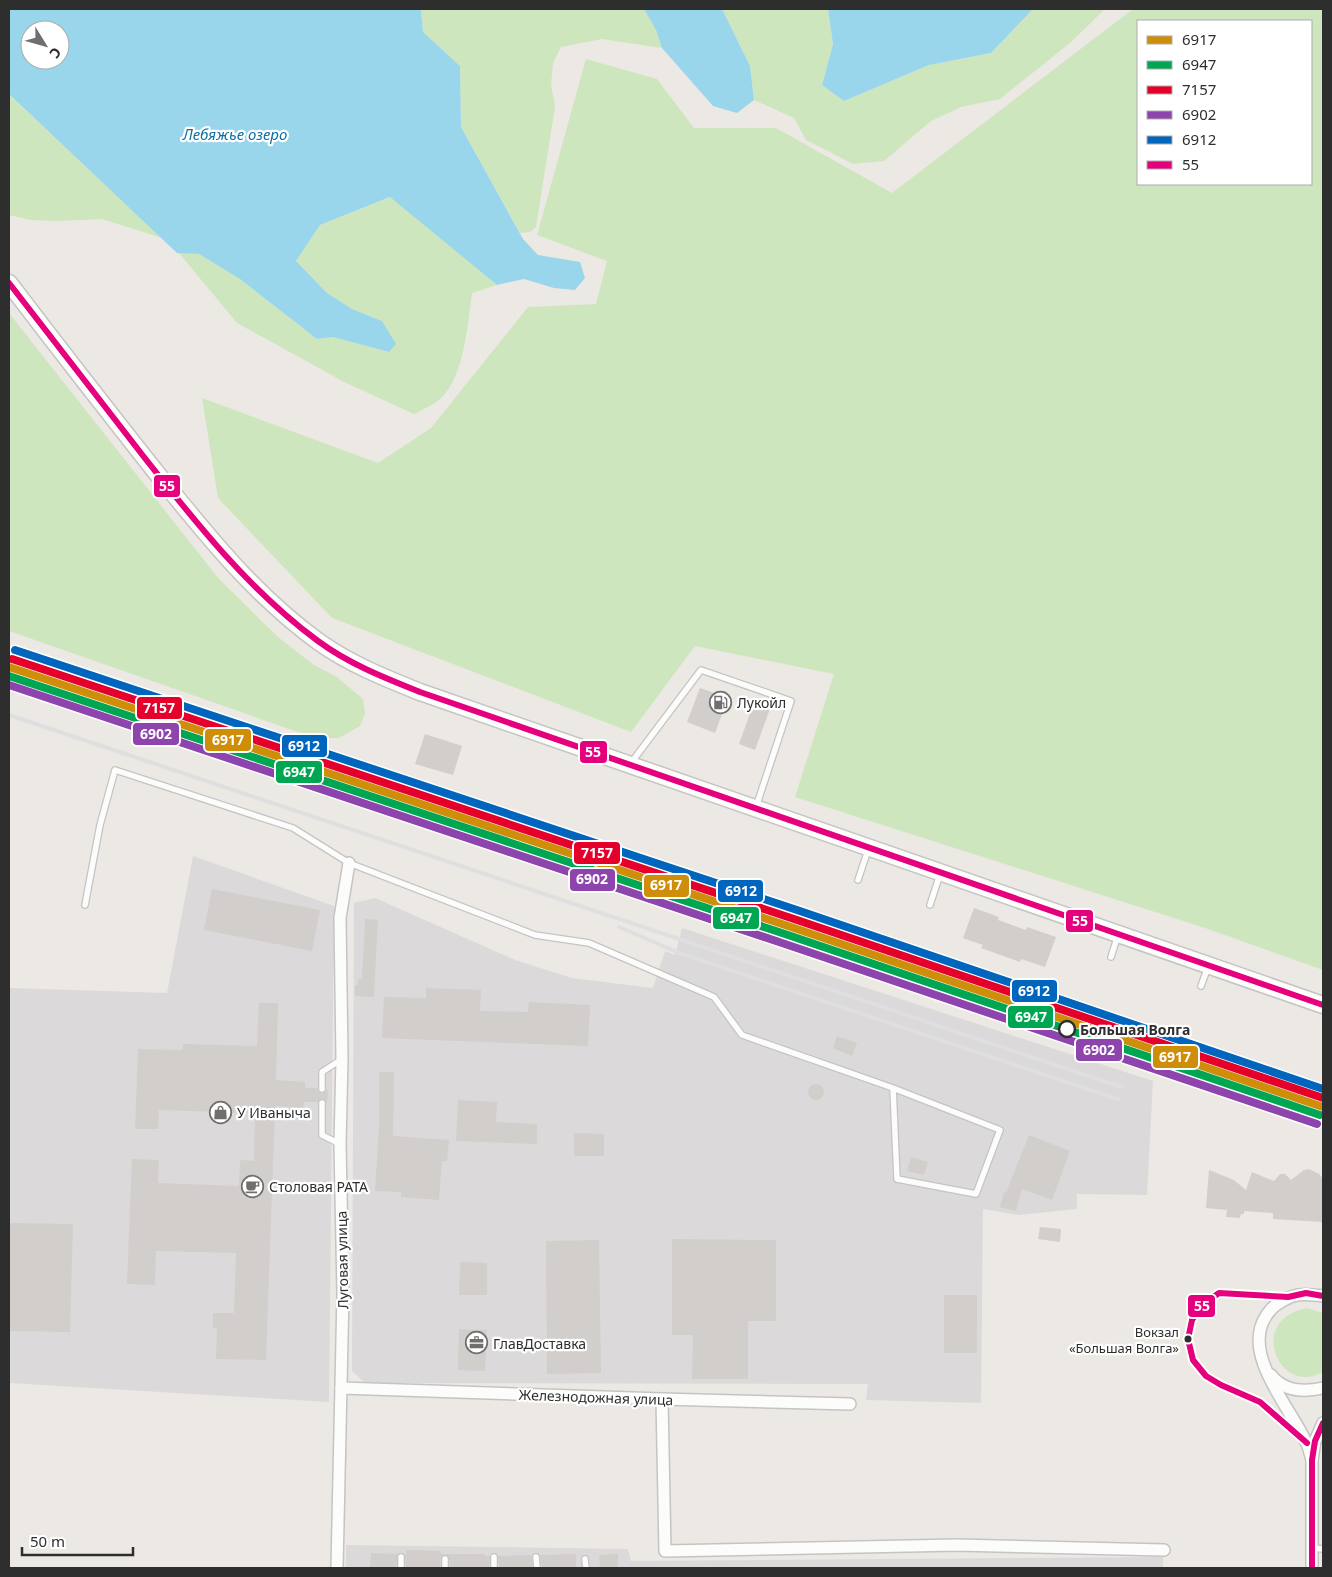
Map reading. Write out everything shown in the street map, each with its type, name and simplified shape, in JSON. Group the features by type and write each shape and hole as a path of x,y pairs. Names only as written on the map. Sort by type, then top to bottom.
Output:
{"main road":[{"path":"9,283 203,531 247,580 270,603 296,624 349,660 420,692 1323,1006"}],"street":[{"name":"Луговая улица","path":"337,1568 343,1293 340,1144 342,1059 340,918 349,863"},
{"path":"1315,1440 1263,1364 1258,1344 1261,1324 1272,1308 1288,1297 1306,1293 1323,1296"},
{"path":"1263,1364 1275,1380 1290,1388 1308,1392 1323,1388"},
{"name":"Железнодожная улица","path":"341,1388 850,1404"},
{"path":"662,1399 665,1551 957,1545 1164,1550"},
{"path":"1312,1568 1318,1548 1312,1460 1315,1440 1323,1423"}],"lane":[{"path":"629,766 701,670 791,701 755,809"},
{"path":"85,905 100,826 115,770 293,828 349,863 535,935 589,943 714,997 742,1035 894,1088 1000,1130 976,1194 897,1179 894,1088"},
{"path":"858,880 869,848"},
{"path":"930,905 941,873"},
{"path":"1111,957 1118,935"},
{"path":"1201,986 1208,967"},
{"path":"322,1089 322,1072 342,1059"},
{"path":"322,1102 322,1134 340,1144"},
{"path":"1288,1297 1219,1293 1203,1304 1192,1320 1188,1339 1194,1360 1206,1376 1260,1402 1315,1440"},
{"path":"401,1557 401,1568"},
{"path":"494,1557 494,1568"},
{"path":"536,1557 537,1568"},
{"path":"445,1558 445,1568"},
{"path":"586,1559 586,1568"}],"shaded area":[{"path":"193,856 334,906 329,1402 9,1383 9,988 167,993"},
{"path":"375,898 515,960 572,978 653,988 665,951 675,955 682,928 1153,1081 1147,1195 1077,1194 1077,1209 1018,1215 983,1209 981,1403 866,1400 868,1384 365,1383 352,1371 354,903"},
{"path":"346,1545 628,1549 631,1561 1163,1557 1163,1568 346,1568"}],"green space":[{"path":"644,9 656,30 662,48 602,39 561,47 553,63 551,85 555,107 536,227 530,232 520,233 461,127 460,66 423,32 421,10"},
{"path":"722,9 828,9 833,44 822,84 844,101 929,65 991,53 1033,9 1105,9 1070,43 1000,99 961,107 931,121 884,161 853,164 806,140 794,118 754,100 750,66"},
{"path":"1133,9 1323,9 1323,970 1205,928 795,797 834,674 695,646 631,732 332,618 218,498 202,398 378,463 431,428 528,307 596,304 607,261 537,235 586,59 657,79 694,128 776,128 892,193"},
{"path":"9,94 162,238 102,219 30,220 9,215"},
{"path":"391,197 497,285 472,293 464,349 455,377 449,389 441,398 414,414 346,383 237,323 179,253 199,254 240,279 317,339 333,337 389,352 382,321 352,309 327,293 296,261 320,225"},
{"path":"9,313 219,579 278,637 314,665 337,677 363,699 365,713 360,726 339,738 315,738 9,631"},
{"path":"1307,1308 1323,1313 1323,1372 1307,1377 1294,1374 1283,1366 1276,1354 1273,1340 1277,1327 1288,1315"}],"water":[{"name":"Лебяжье озеро","path":"9,9 423,9 421,10 423,32 460,66 461,127 523,239 538,255 580,262 585,278 575,290 554,288 524,279 497,285 390,197 320,225 296,261 327,293 352,309 382,321 396,344 389,352 333,337 317,339 240,279 199,254 177,253 9,94"},
{"path":"644,9 722,9 750,66 754,100 737,113 713,106 662,48 656,30"},
{"path":"828,9 1033,9 991,53 929,65 844,101 822,85 833,44"}],"building":[{"path":"700,688 728,698 715,733 687,722"},
{"path":"756,697 772,703 755,750 739,744"},
{"path":"425,734 462,746 453,775 415,764"},
{"path":"212,889 320,910 312,951 204,930"},
{"path":"974,908 999,917 998,920 1026,930 1027,927 1056,937 1045,967 1021,959 1020,962 981,948 983,945 963,938"},
{"path":"365,919 378,920 374,997 355,996 355,985 358,985 358,979 362,979"},
{"path":"426,988 481,990 480,1011 528,1012 529,1002 590,1005 588,1046 382,1038 384,997 426,998"},
{"path":"259,1003 278,1003 276,1080 305,1082 305,1088 317,1088 318,1092 322,1094 328,1089 327,1103 322,1098 317,1102 304,1102 303,1108 275,1106 266,1360 216,1359 217,1328 213,1328 213,1313 234,1313 236,1253 156,1251 155,1285 127,1284 132,1159 159,1160 158,1183 239,1186 240,1160 254,1161 255,1113 159,1110 158,1129 135,1129 138,1049 183,1050 183,1044 257,1046"},
{"path":"837,1036 857,1043 852,1056 833,1048"},
{"path":"379,1072 394,1072 393,1136 449,1140 447,1161 442,1161 439,1200 401,1197 401,1192 375,1191 379,1127"},
{"path":"816,1084 822,1086 824,1092 822,1098 816,1100 810,1098 808,1092 810,1086"},
{"path":"458,1100 497,1102 496,1122 537,1124 537,1144 456,1141"},
{"path":"574,1133 604,1134 604,1156 574,1156"},
{"path":"1029,1135 1070,1151 1052,1200 1022,1189 1016,1211 1000,1207 1004,1192 1006,1193"},
{"path":"911,1157 928,1162 924,1175 907,1171"},
{"path":"1309,1169 1319,1174 1323,1179 1323,1222 1273,1219 1273,1213 1244,1211 1240,1218 1226,1217 1227,1210 1206,1208 1209,1170 1234,1180 1246,1190 1252,1172 1274,1181 1280,1174 1285,1174 1291,1180 1304,1170"},
{"path":"9,1223 73,1224 70,1332 9,1331"},
{"path":"1040,1227 1061,1229 1060,1242 1038,1239"},
{"path":"672,1239 776,1240 776,1321 748,1321 748,1379 692,1379 693,1335 672,1335"},
{"path":"599,1240 601,1373 547,1374 546,1241"},
{"path":"460,1262 487,1263 487,1295 459,1295"},
{"path":"944,1295 977,1295 977,1353 944,1353"},
{"path":"459,1329 487,1330 485,1371 458,1370"},
{"path":"406,1550 441,1551 441,1554 445,1554 441,1557 440,1568 406,1568"},
{"path":"371,1553 398,1554 396,1568 370,1568"},
{"path":"445,1554 485,1554 485,1556 490,1556 489,1568 450,1568 449,1557"},
{"path":"576,1554 576,1568 542,1568 540,1555"},
{"path":"618,1554 618,1568 600,1568 599,1555"},
{"path":"498,1556 532,1556 532,1568 499,1568"}],"railway":[{"path":"9,715 1122,1087"},
{"path":"619,927 677,952 1118,1099"}],"transit line":[{"name":"55","path":"9,283 164,482 225,555 269,600 293,621 342,657 420,692 1323,1005"},
{"name":"6912","path":"15,650 797,910 1323,1089"},
{"name":"7157","path":"12,659 794,919 1323,1098"},
{"name":"6917","path":"9,667 791,927 1323,1107"},
{"name":"6947","path":"9,676 788,935 1320,1115"},
{"name":"6902","path":"9,685 1317,1124"},
{"name":"55","path":"1307,1443 1260,1402 1221,1385 1206,1376 1193,1360 1188,1339 1192,1320 1203,1304 1219,1293 1288,1297 1306,1293 1323,1296"},
{"name":"55","path":"1312,1568 1312,1460 1315,1441 1323,1423"}],"place":[{"name":"Лукойл","path":"721,702"},
{"name":"Большая Волга","path":"1067,1029"},
{"name":"У Иваныча","path":"221,1112"},
{"name":"Столовая РАТА","path":"253,1186"},
{"name":"Вокзал «Большая Волга»","path":"1188,1339"},
{"name":"ГлавДоставка","path":"477,1343"}]}
